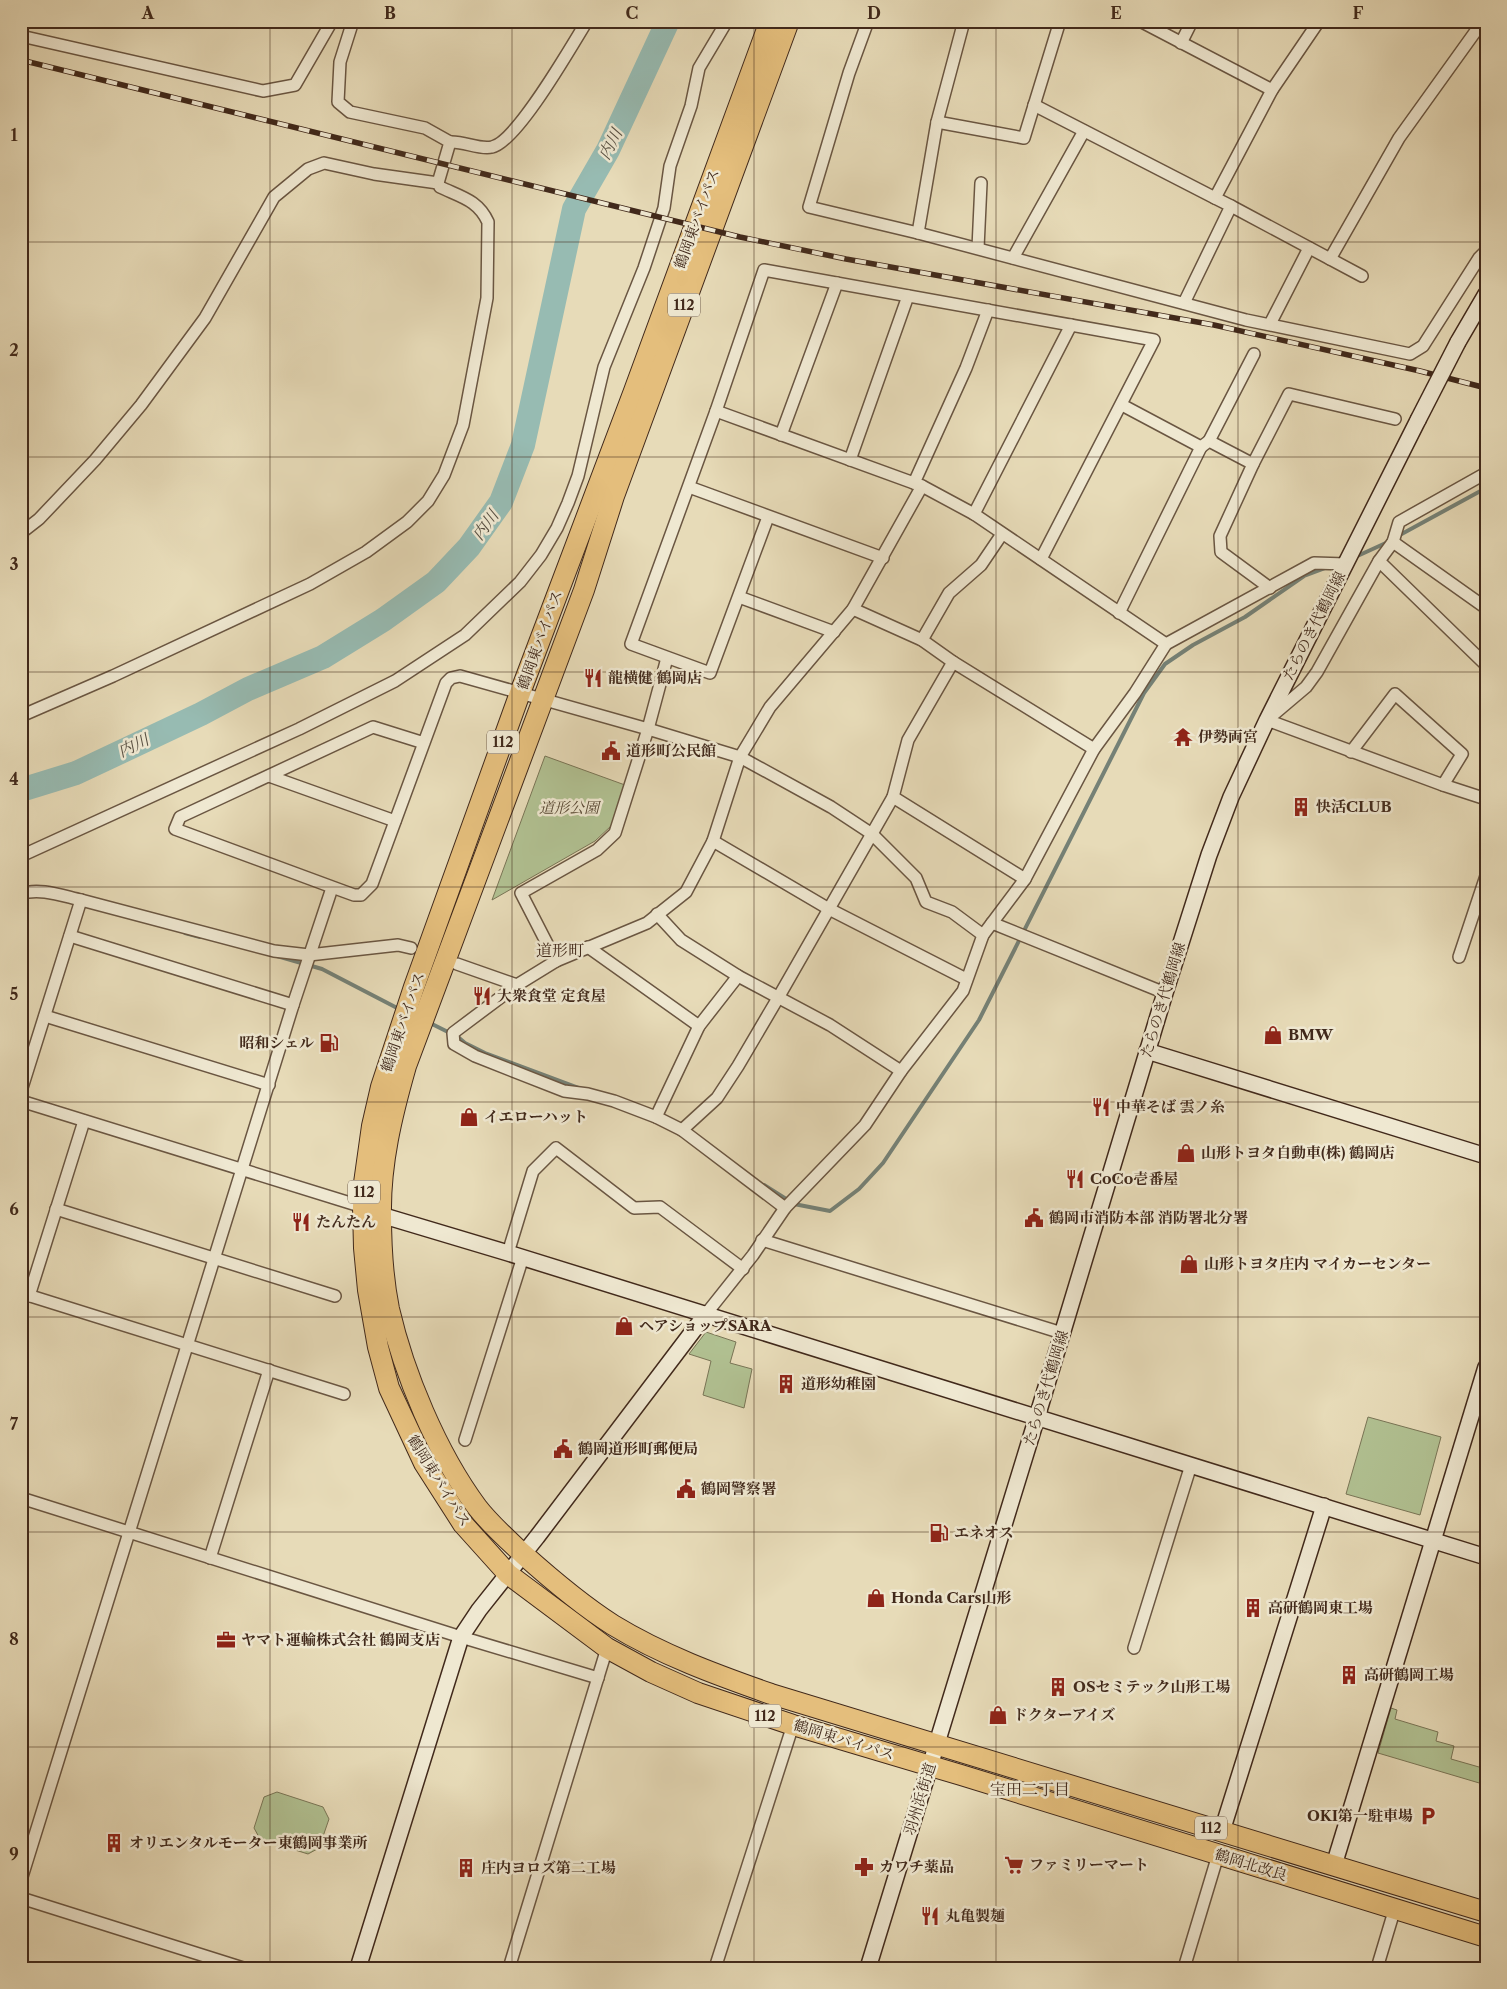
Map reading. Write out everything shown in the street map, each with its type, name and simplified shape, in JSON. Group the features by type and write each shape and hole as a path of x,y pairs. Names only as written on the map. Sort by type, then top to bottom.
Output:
{"highway":[{"name":"鶴岡東バイパス","path":"770,21 634,391 520,693 389,1061 372,1126 364,1183 372,1211 389,1308 395,1332 414,1387 440,1448 477,1507 501,1534 559,1588 585,1607 614,1626 665,1653 771,1694 936,1745"},
{"name":"鶴岡東バイパス","path":"789,21 620,479 584,590 406,1066 389,1127 364,1248 368,1290 378,1347 389,1388 424,1463 463,1524 508,1574 607,1648 651,1672 698,1693 793,1725 930,1766"},
{"name":"鶴岡北改良","path":"936,1745 1486,1912"},
{"name":"鶴岡北改良","path":"930,1766 1486,1936"}],"street":[{"path":"21,36 263,91 295,85 332,21"},
{"path":"353,21 340,62 338,102 350,112 425,128 450,142 493,147 503,141 513,131 556,72 587,21"},
{"path":"21,856 299,729 395,681 465,635 520,582 541,555 556,528 578,476 604,367 644,268 664,208 670,166 691,106 699,68 727,21"},
{"path":"868,21 849,73 809,208 918,232 1270,324 1410,354 1423,346 1479,258 1486,251"},
{"path":"918,232 937,122 964,21"},
{"path":"937,122 1024,138 1060,21"},
{"path":"1140,21 1272,90"},
{"path":"1181,43 1192,21"},
{"path":"1215,198 1272,90 1319,21"},
{"path":"1330,259 1399,138 1483,21"},
{"path":"1034,105 1231,206 1362,276"},
{"path":"1013,258 1084,130"},
{"path":"438,183 450,142"},
{"path":"21,533 39,519 95,460 141,405 205,318 274,197 308,169 324,163 374,174 420,182 438,183 483,211 488,222 487,298 463,425 444,475 428,500 407,522 366,552 310,584 122,672 21,716"},
{"path":"978,248 981,182"},
{"path":"1184,303 1231,206"},
{"path":"1270,324 1309,248"},
{"path":"768,517 710,673 631,644 716,411 764,270 1154,340 1040,559"},
{"path":"781,435 837,283"},
{"name":"たらのき代鶴岡線","path":"936,1745 1165,993 1231,797 1266,720 1418,420 1458,342 1486,294"},
{"path":"850,460 908,296"},
{"path":"785,1208 682,1130 656,1117 614,1101 588,1094 564,1091 475,1056 454,1044 453,1033 517,985 556,961 647,923 686,892 713,841 740,757 770,707 853,609 883,558 918,485 988,310"},
{"path":"974,514 1071,325"},
{"path":"1119,613 1205,444 1254,354"},
{"path":"1270,588 1221,552 1220,536 1253,464 1290,394 1395,419"},
{"path":"1122,404 1205,444 1253,464"},
{"path":"716,411 918,485 974,514 1166,644"},
{"path":"1486,473 1399,522 1393,542 1379,561 1317,672 1306,686 1266,720 1486,799"},
{"path":"688,487 883,558"},
{"path":"922,640 949,593 982,565 1002,534"},
{"path":"1393,542 1486,608"},
{"path":"1379,561 1486,665"},
{"path":"358,1968 461,1637 479,1610 524,1554 706,1314 743,1269 785,1208 865,1125 901,1071 963,991 983,935 1025,879 1094,749 1135,693 1166,644 1314,563 1346,564"},
{"path":"739,598 834,632"},
{"path":"853,609 922,640 953,662 1094,749"},
{"path":"556,961 520,893 596,850 615,833 648,728 667,658"},
{"path":"682,1130 717,1098 778,998 893,797 908,740 953,662"},
{"path":"424,744 373,728 180,817 175,829 332,888 354,895 361,895 372,884 424,744 446,683 451,678 460,676 648,728 740,757 831,807 872,834 916,878 926,902 952,912 983,935"},
{"path":"1351,752 1395,694 1462,754 1443,785"},
{"path":"268,776 395,821"},
{"path":"893,797 1025,879"},
{"path":"713,841 829,909 966,979"},
{"path":"1459,957 1486,876"},
{"path":"21,1880 268,1085 332,888"},
{"path":"21,894 27,892 52,894 81,900 274,951 309,955 398,945 411,948"},
{"path":"21,1091 81,900"},
{"path":"657,914 681,940 738,976 830,1025 901,1071"},
{"path":"992,923 1165,993"},
{"path":"70,936 293,1006"},
{"path":"588,947 699,1026"},
{"path":"457,964 517,985"},
{"path":"656,1117 699,1026 738,976"},
{"path":"45,1016 268,1085"},
{"path":"1147,1051 1486,1156"},
{"path":"21,1101 1486,1557"},
{"path":"84,1121 56,1209 25,1294 344,1394"},
{"path":"465,1440 515,1255 534,1170 556,1148 634,1208 660,1207 743,1269"},
{"path":"56,1209 335,1296"},
{"path":"762,1240 1062,1333"},
{"path":"1334,1865 1486,1368"},
{"path":"210,1558 269,1370"},
{"path":"1134,1648 1191,1465"},
{"path":"21,1498 461,1637 598,1678"},
{"path":"1222,1831 1324,1506"},
{"path":"509,1968 607,1648"},
{"path":"715,1968 793,1725"},
{"name":"羽州浜街道","path":"868,1968 936,1745"},
{"path":"1184,1968 1218,1855"},
{"path":"21,1898 243,1968"},
{"path":"1377,1968 1395,1908"}],"green space":[{"name":"道形公園","path":"545,756 625,785 611,826 595,841 492,900"},
{"path":"706,1332 736,1342 730,1363 752,1369 744,1408 703,1395 711,1361 689,1354"},
{"path":"1368,1417 1441,1437 1420,1515 1346,1494"},
{"path":"1391,1708 1397,1710 1395,1719 1438,1732 1436,1741 1454,1746 1451,1759 1486,1769 1486,1785 1378,1753"},
{"path":"277,1792 323,1807 329,1819 319,1848 308,1854 260,1839 254,1828 264,1797"}],"waterway":[{"name":"内川","path":"21,790 76,773 201,714 248,689 323,657 383,620 436,582 469,547 501,502 523,445 574,209 608,150 668,21"},
{"path":"1398,536 1486,488"},
{"path":"1353,558 1388,542"},
{"path":"764,1185 794,1204 830,1211 859,1189 883,1163 979,1020 1144,693 1165,664 1193,645 1245,617 1304,576 1328,567"},
{"path":"21,908 29,894"},
{"path":"185,933 200,937"},
{"path":"277,956 322,969 401,1010"},
{"path":"428,1022 485,1053 579,1088"}],"railway":[{"path":"21,60 740,237 846,259 1214,325 1420,371 1486,388"}],"place":[{"name":"龍横健 鶴岡店","path":"593,678"},
{"name":"伊勢両宮","path":"1183,737"},
{"name":"道形町公民館","path":"611,751"},
{"name":"快活CLUB","path":"1301,807"},
{"name":"大衆食堂 定食屋","path":"482,996"},
{"name":"BMW","path":"1273,1035"},
{"name":"昭和シェル","path":"329,1043"},
{"name":"中華そば 雲ノ糸","path":"1101,1107"},
{"name":"イエローハット","path":"469,1117"},
{"name":"山形トヨタ自動車(株) 鶴岡店","path":"1186,1153"},
{"name":"CoCo壱番屋","path":"1075,1179"},
{"name":"鶴岡市消防本部 消防署北分署","path":"1034,1218"},
{"name":"たんたん","path":"301,1222"},
{"name":"山形トヨタ庄内 マイカーセンター","path":"1189,1264"},
{"name":"ヘアショップSARA","path":"624,1326"},
{"name":"道形幼稚園","path":"786,1384"},
{"name":"鶴岡道形町郵便局","path":"563,1449"},
{"name":"鶴岡警察署","path":"686,1489"},
{"name":"エネオス","path":"939,1533"},
{"name":"Honda Cars山形","path":"876,1598"},
{"name":"高研鶴岡東工場","path":"1253,1608"},
{"name":"ヤマト運輸株式会社 鶴岡支店","path":"226,1640"},
{"name":"高研鶴岡工場","path":"1349,1675"},
{"name":"OSセミテック山形工場","path":"1058,1687"},
{"name":"ドクターアイズ","path":"998,1715"},
{"name":"OKI第一駐車場","path":"1428,1816"},
{"name":"オリエンタルモーター東鶴岡事業所","path":"114,1843"},
{"name":"ファミリーマート","path":"1014,1865"},
{"name":"カワチ薬品","path":"864,1867"},
{"name":"庄内ヨロズ第二工場","path":"466,1868"},
{"name":"丸亀製麺","path":"930,1916"}],"district":[{"name":"道形町","path":"560,950"},
{"name":"宝田二丁目","path":"1030,1789"}]}
